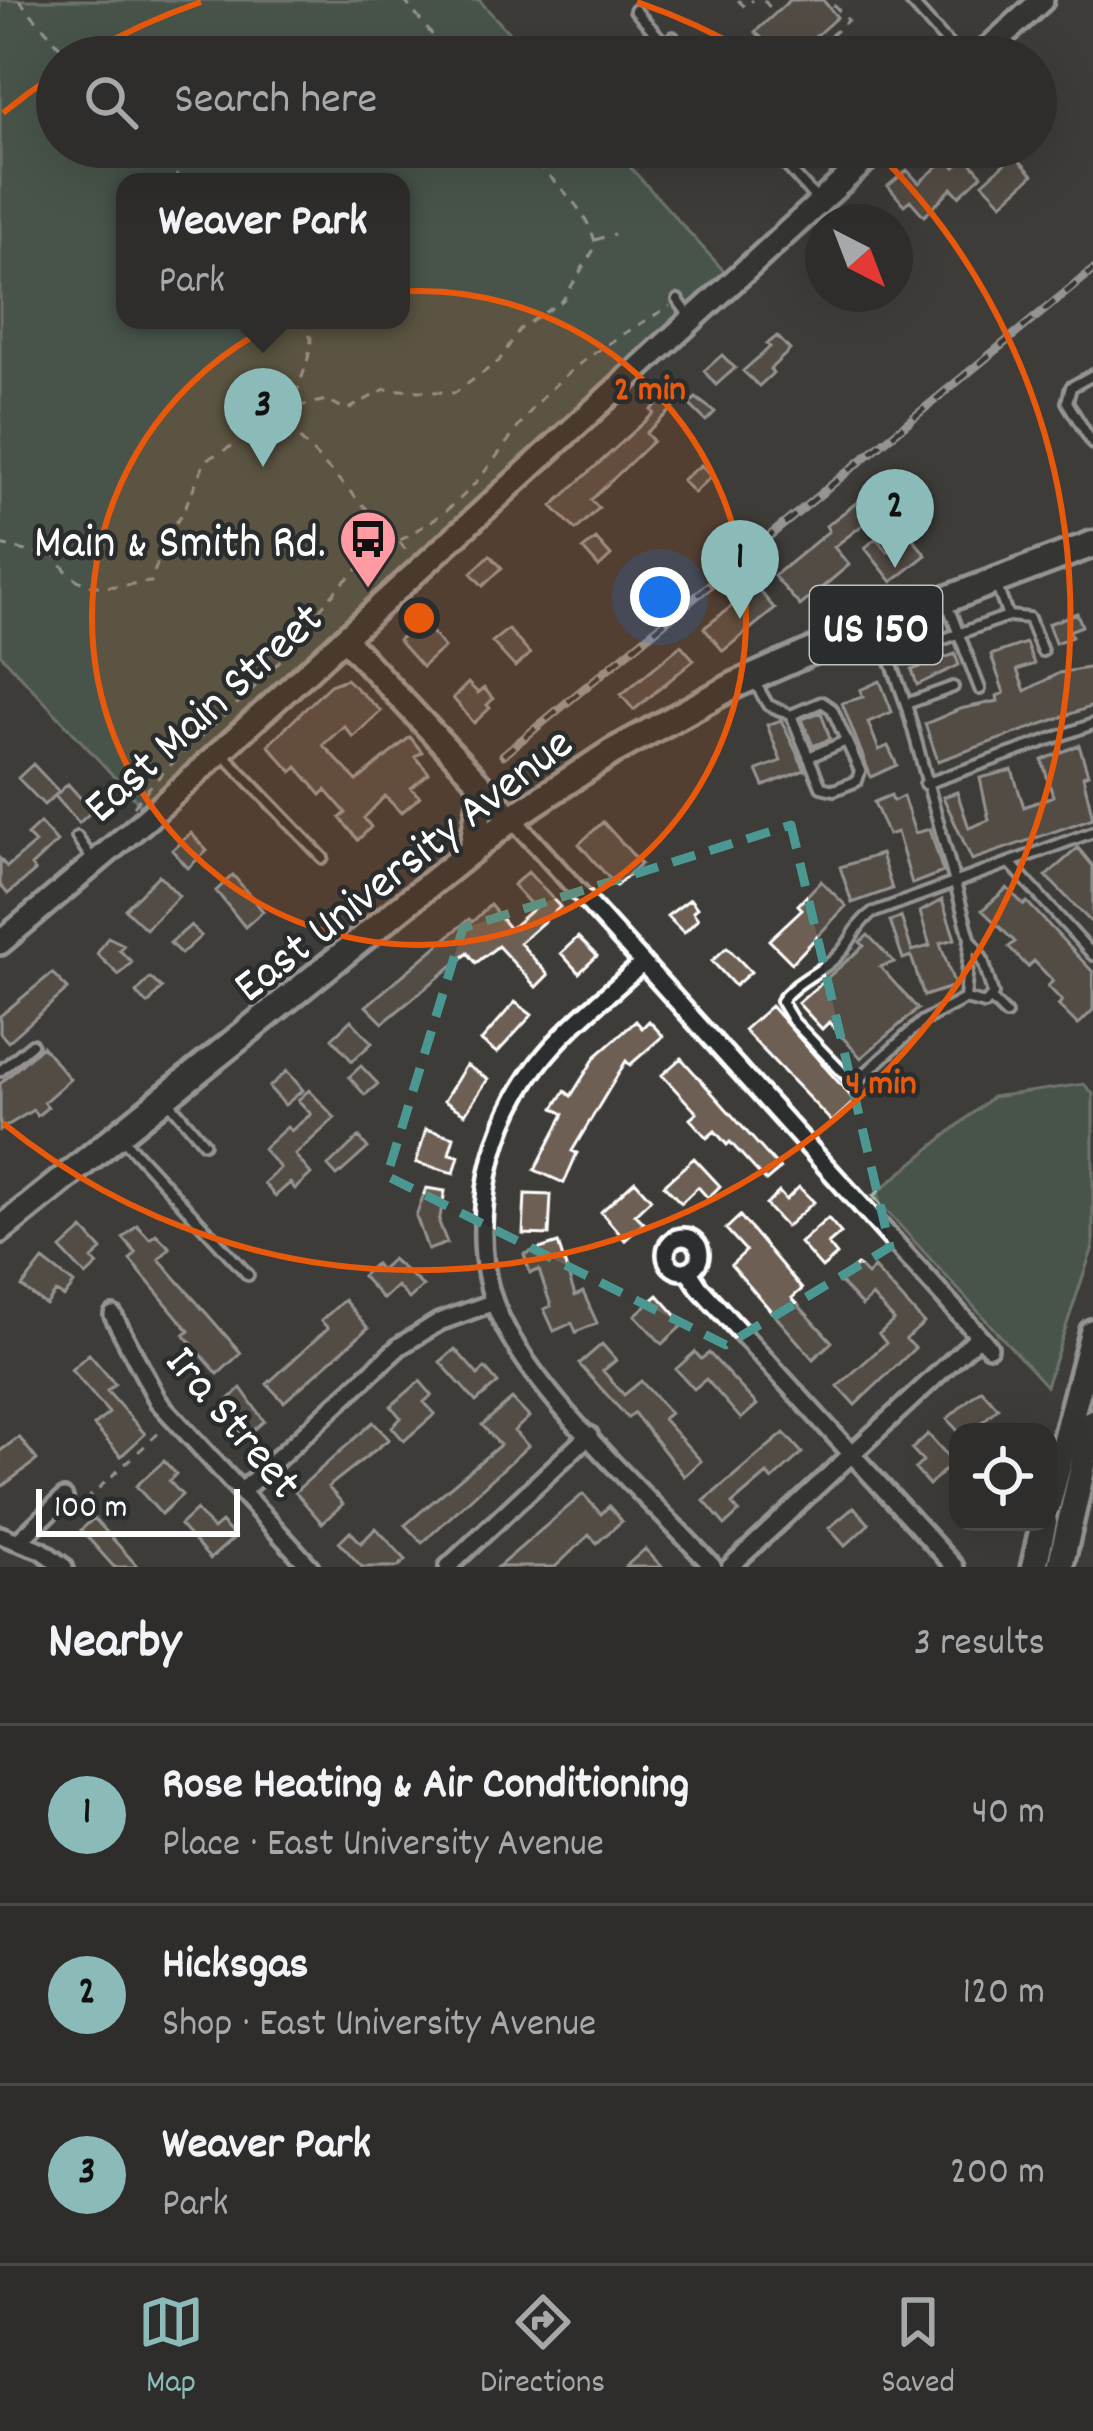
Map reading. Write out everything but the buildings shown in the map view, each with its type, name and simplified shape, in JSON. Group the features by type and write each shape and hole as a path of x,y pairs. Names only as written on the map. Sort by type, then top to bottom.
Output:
{"main road":[{"path":"1002,36 1042,0"},
{"name":"East Main Street","path":"0,943 220,752 423,566 685,309 857,168"},
{"name":"East University Avenue","path":"0,1230 512,818 612,752 752,678 878,624 1093,544"},
{"path":"344,638 512,818"},
{"path":"472,850 484,789"},
{"path":"1057,1470 1093,1332"},
{"path":"1060,1567 1093,1422"},
{"path":"1034,1567 1042,1531"}],"street":[{"path":"512,818 984,1342 730,1567"},
{"path":"644,963 555,1044 511,1108 488,1171 484,1262 494,1302 520,1354 712,1567"},
{"path":"688,1270 955,1567"},
{"path":"241,1492 400,1346 439,1322 494,1302"},
{"name":"Ira Street","path":"113,1315 158,1401 310,1567"},
{"path":"448,1567 589,1435"},
{"path":"20,1540 67,1502"},
{"path":"0,1535 20,1540 64,1567"}],"lane":[{"path":"909,0 941,36"},
{"path":"635,10 658,36"},
{"path":"789,168 819,202"},
{"path":"1093,374 1071,387 1067,402 1093,444"},
{"path":"994,580 1008,616"},
{"path":"945,598 980,689"},
{"path":"891,658 1008,616 1029,618 1042,651"},
{"path":"878,624 906,704 970,938 992,982 990,998"},
{"path":"752,678 769,705 791,715 821,787 834,790 857,781 860,771 832,709 822,703 791,715"},
{"path":"906,704 953,687"},
{"path":"926,784 1093,724"},
{"path":"809,757 846,741"},
{"path":"220,752 323,859"},
{"path":"965,999 922,1021 854,1084 793,1021 781,1000 842,951 860,921 1093,832"},
{"path":"77,837 94,863"},
{"path":"1009,862 1093,956"},
{"path":"965,999 970,938"},
{"path":"965,999 978,1005 990,998"},
{"path":"990,998 1006,1014"},
{"path":"0,1071 32,1044"},
{"path":"166,1100 204,1143"},
{"path":"121,1137 248,1275"}],"path":[{"path":"19,0 51,36"},
{"path":"404,0 433,36"},
{"path":"738,0 745,7 753,0"},
{"path":"764,0 771,9"},
{"path":"829,0 848,20 831,36"},
{"path":"0,545 56,554 67,576 92,587 151,582 206,460 234,445 262,414 327,400 347,410 385,389 455,393 499,362 519,330 563,300 596,246 576,202 539,168"},
{"path":"595,240 614,234"},
{"path":"136,804 156,775 283,657 338,587 362,566 429,525 465,494 565,374 612,339 685,309"},
{"path":"304,329 311,350 292,406 299,439 423,566"},
{"path":"67,1502 75,1510 163,1429"}],"highlighted area":[{"path":"791,825 890,1247 726,1345 387,1176 463,928"}],"green space":[{"path":"0,0 479,0 512,36 36,36 36,168 631,168 732,280 147,812 0,654"},
{"path":"1084,1084 1093,1094 1093,1247 1046,1386 873,1196 992,1097"}],"railway":[{"path":"503,755 1093,270"}],"place":[{"name":"Weaver Park","path":"263,467"},
{"name":"Hicksgas","path":"895,568"},
{"name":"Main & Smith Rd.","path":"368,590"},
{"name":"Rose Heating & Air Conditioning","path":"740,619"}]}
